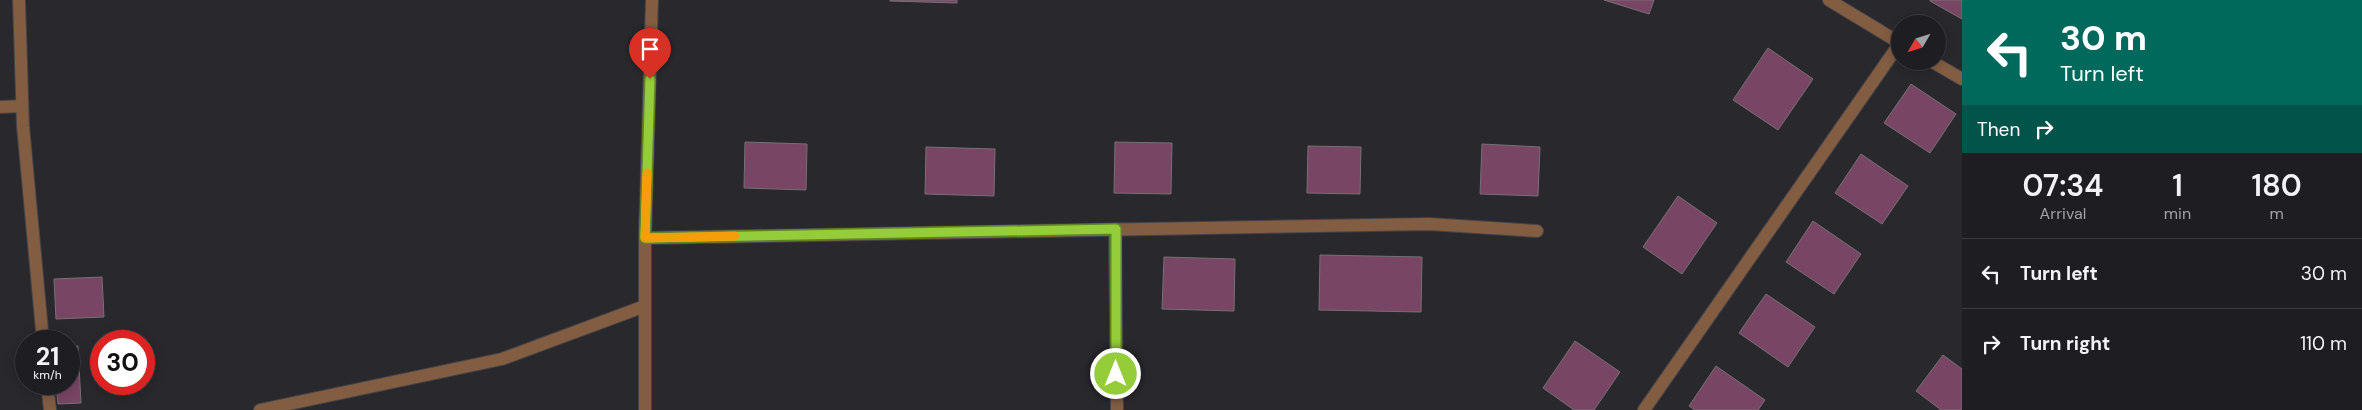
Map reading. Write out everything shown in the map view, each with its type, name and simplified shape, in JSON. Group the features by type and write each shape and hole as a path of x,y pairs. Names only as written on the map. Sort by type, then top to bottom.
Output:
{"street":[{"path":"19,0 22,106 42,330"},
{"path":"646,410 645,238 652,0"},
{"path":"1829,0 1891,38"},
{"path":"1644,410 1891,56"},
{"path":"1946,70 1962,80"},
{"path":"0,107 22,106"},
{"path":"645,238 1429,224 1537,231"},
{"path":"1116,229 1117,410"},
{"path":"260,410 502,359 645,306"},
{"path":"48,395 50,410"}],"building":[{"path":"957,0 957,3 890,1"},
{"path":"1604,0 1654,0 1649,14"},
{"path":"1930,0 1962,0 1962,19 1930,1"},
{"path":"1768,48 1813,79 1778,130 1733,100"},
{"path":"1911,84 1956,114 1930,153 1884,123"},
{"path":"745,142 807,144 806,190 744,188"},
{"path":"1115,142 1172,143 1171,194 1114,193"},
{"path":"1482,144 1540,147 1538,196 1480,194"},
{"path":"1308,146 1361,147 1360,194 1307,193"},
{"path":"926,147 995,149 994,196 925,194"},
{"path":"1861,154 1908,186 1882,224 1835,193"},
{"path":"1678,196 1717,223 1682,274 1643,247"},
{"path":"1813,221 1861,254 1834,294 1786,262"},
{"path":"1320,255 1422,257 1421,312 1319,310"},
{"path":"1164,257 1235,259 1234,311 1162,309"},
{"path":"102,277 104,317 56,319 54,279"},
{"path":"1766,294 1815,327 1788,367 1739,333"},
{"path":"1575,341 1620,372 1594,410 1574,410 1543,388"},
{"path":"1943,355 1962,369 1962,410 1941,410 1916,391"},
{"path":"1716,366 1765,400 1758,410 1695,410 1689,406"},
{"path":"80,384 81,403 58,404 57,395 80,395"}],"slow traffic":[{"path":"647,173 645,238 735,236"}],"route":[{"path":"650,79 645,238 1116,229 1116,374"}]}
